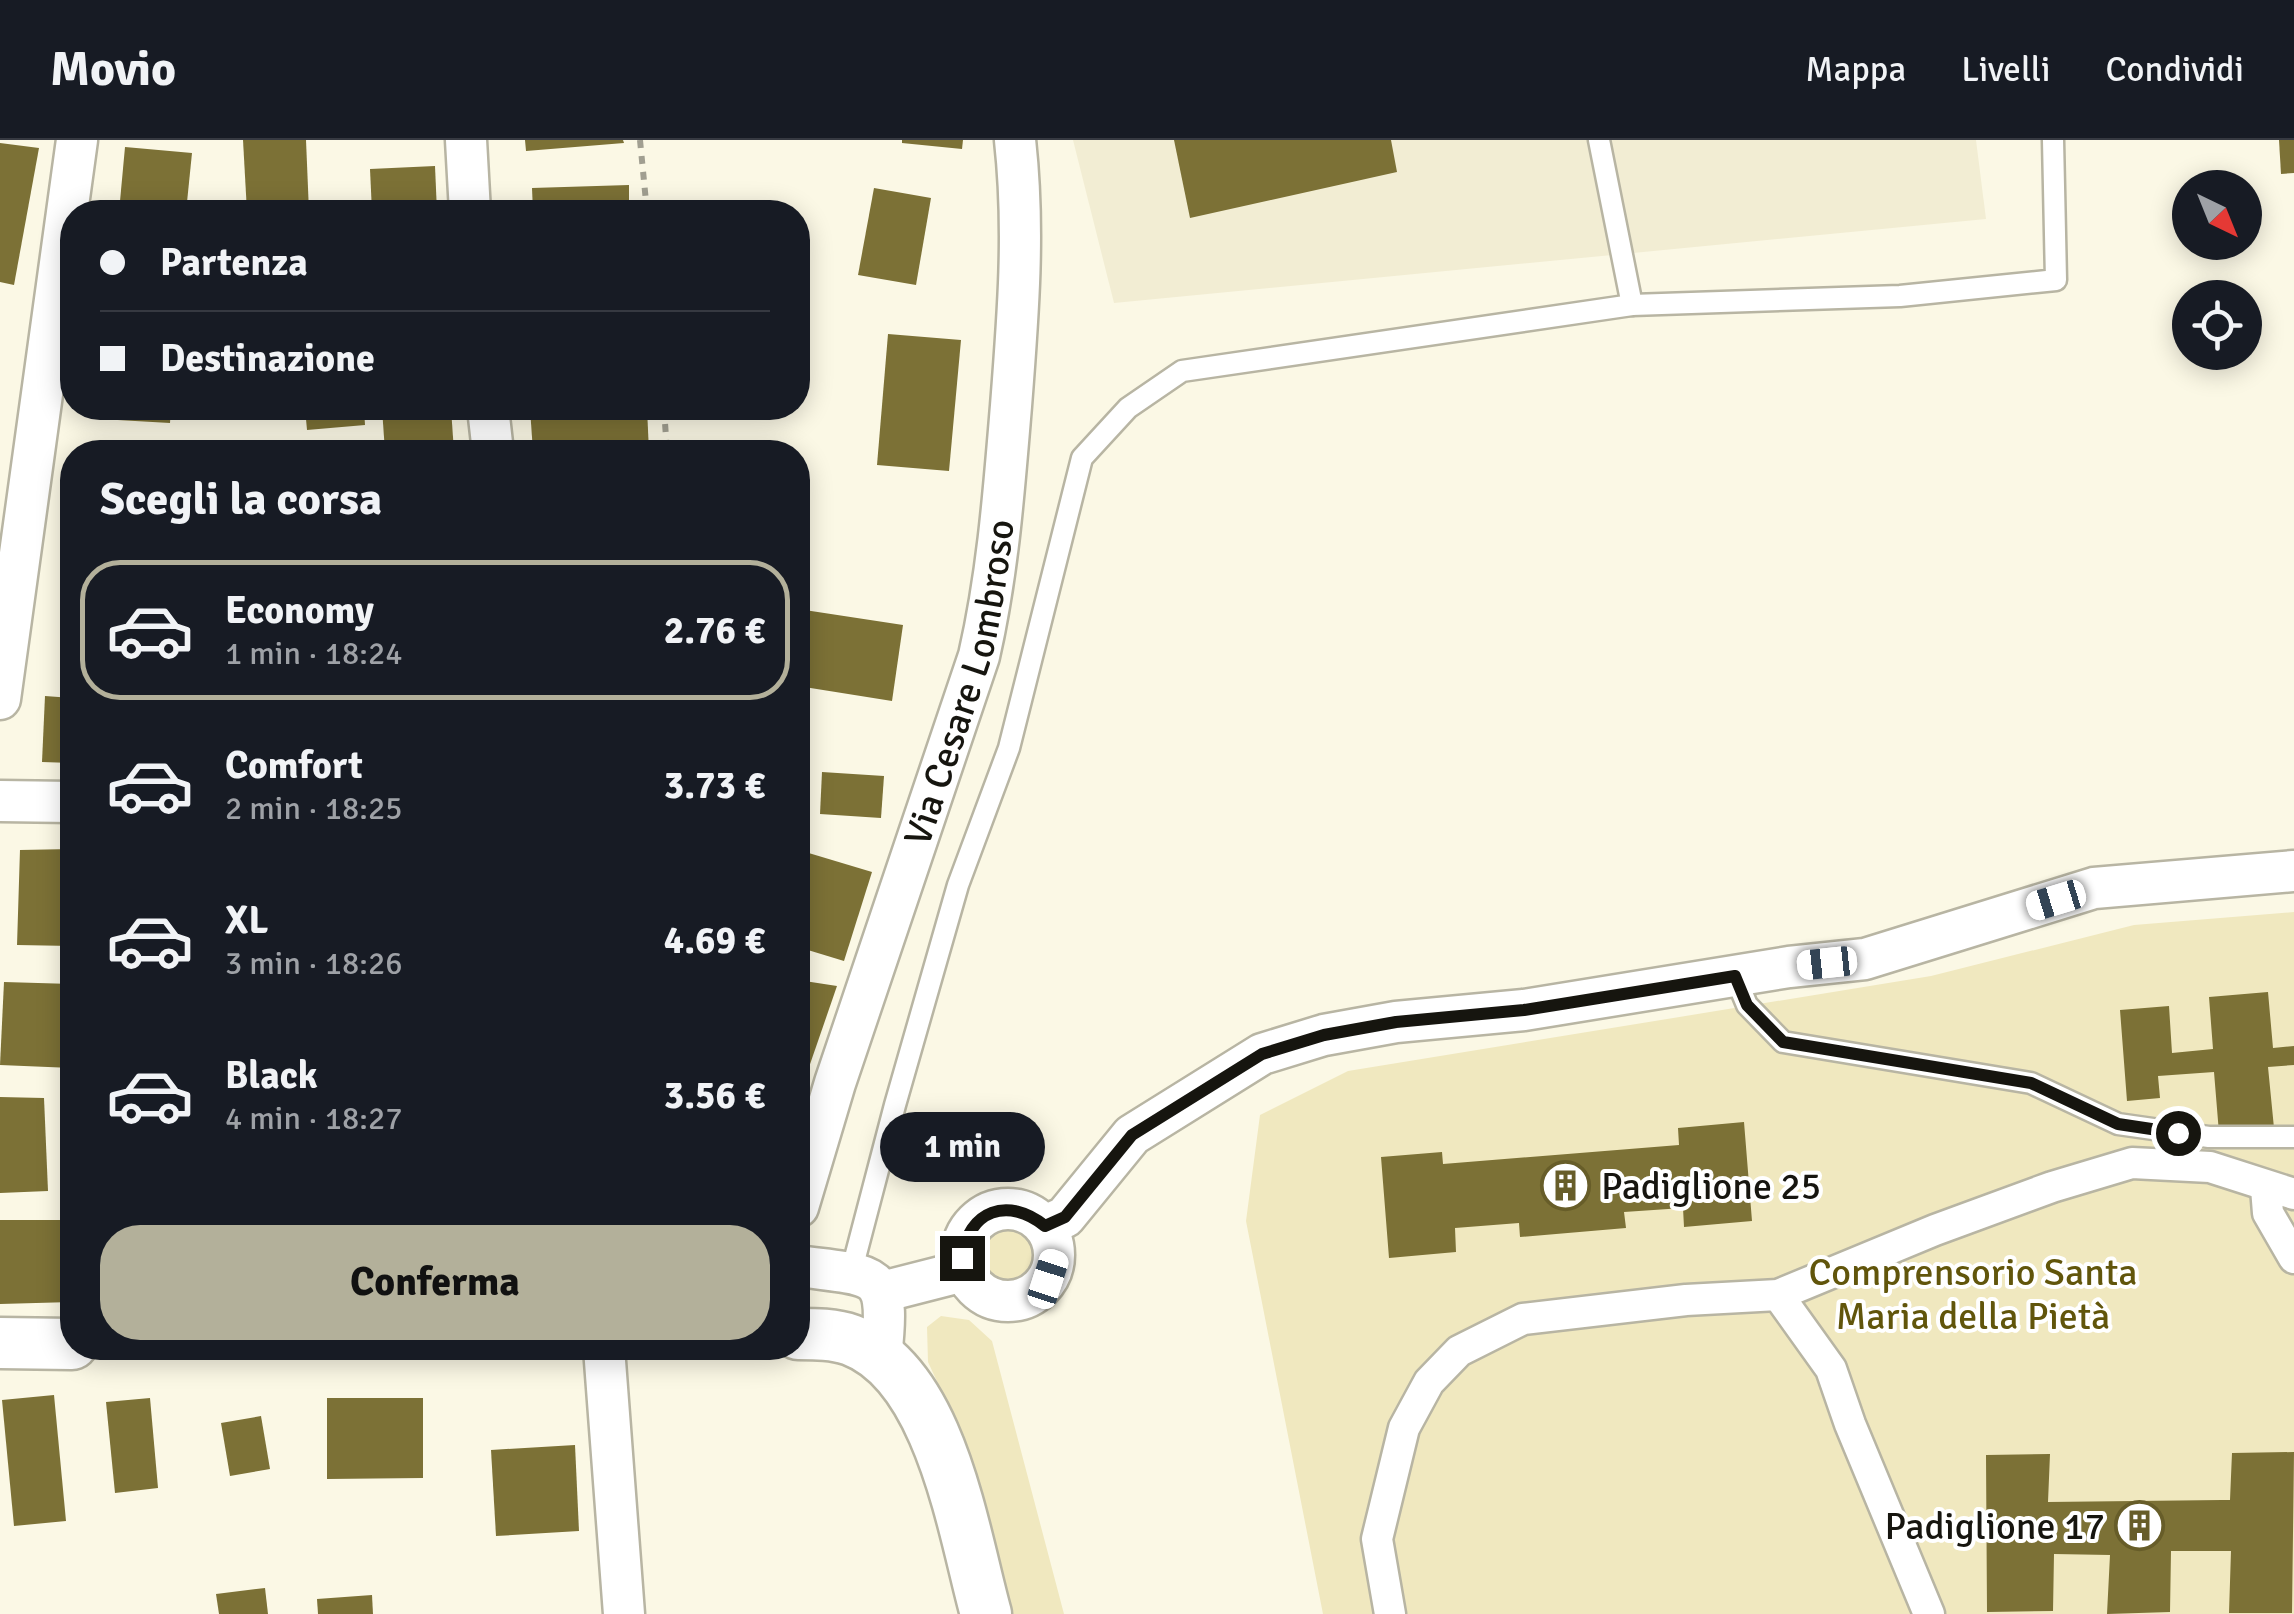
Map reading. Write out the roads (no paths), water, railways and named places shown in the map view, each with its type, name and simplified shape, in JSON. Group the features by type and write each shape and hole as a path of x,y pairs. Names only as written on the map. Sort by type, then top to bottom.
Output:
{"street":[{"path":"72,200 77,140"},
{"path":"466,140 469,200"},
{"name":"Via Cesare Lombroso","path":"810,1166 834,1084 979,656 987,620 1006,477 1018,320 1021,229 1015,140"},
{"path":"0,698 60,321"},
{"path":"0,801 60,802"},
{"path":"1045,1226 1065,1217 1132,1135 1262,1054 1324,1035 1865,960 2094,888 2294,871"},
{"path":"1390,1614 1378,1539 1404,1428 1430,1382 1459,1351 1523,1319 1686,1300 1778,1295 1952,1224 2132,1163 2210,1167 2280,1191 2268,1213 2294,1258"},
{"path":"1001,1210 1030,1214 1045,1226 1053,1243 1054,1260 1048,1279 1031,1296 1018,1301 988,1297 964,1271 964,1244 971,1229 984,1216 1001,1210"},
{"path":"810,1269 867,1282 964,1271"},
{"path":"867,1282 886,1309 882,1358"},
{"path":"1778,1295 1831,1368 1850,1424 1929,1614"},
{"path":"810,1335 849,1340 882,1358 911,1388 934,1433 986,1614"},
{"path":"0,1343 60,1344"},
{"path":"605,1360 624,1614"}],"lane":[{"path":"1599,140 1632,305"},
{"path":"867,1282 894,1105 958,885 1009,748 1082,458 1128,408 1182,372 1632,305 1900,296 2056,280 2054,140"},
{"path":"1735,976 1747,1005 1783,1042 2031,1083 2118,1124 2209,1137 2294,1137"}],"place":[{"name":"Padiglione 25","path":"1566,1186"},
{"name":"Padiglione 17","path":"2140,1526"}],"park label":[{"name":"Comprensorio Santa Maria della Pietà","path":"1973,1294"}]}
